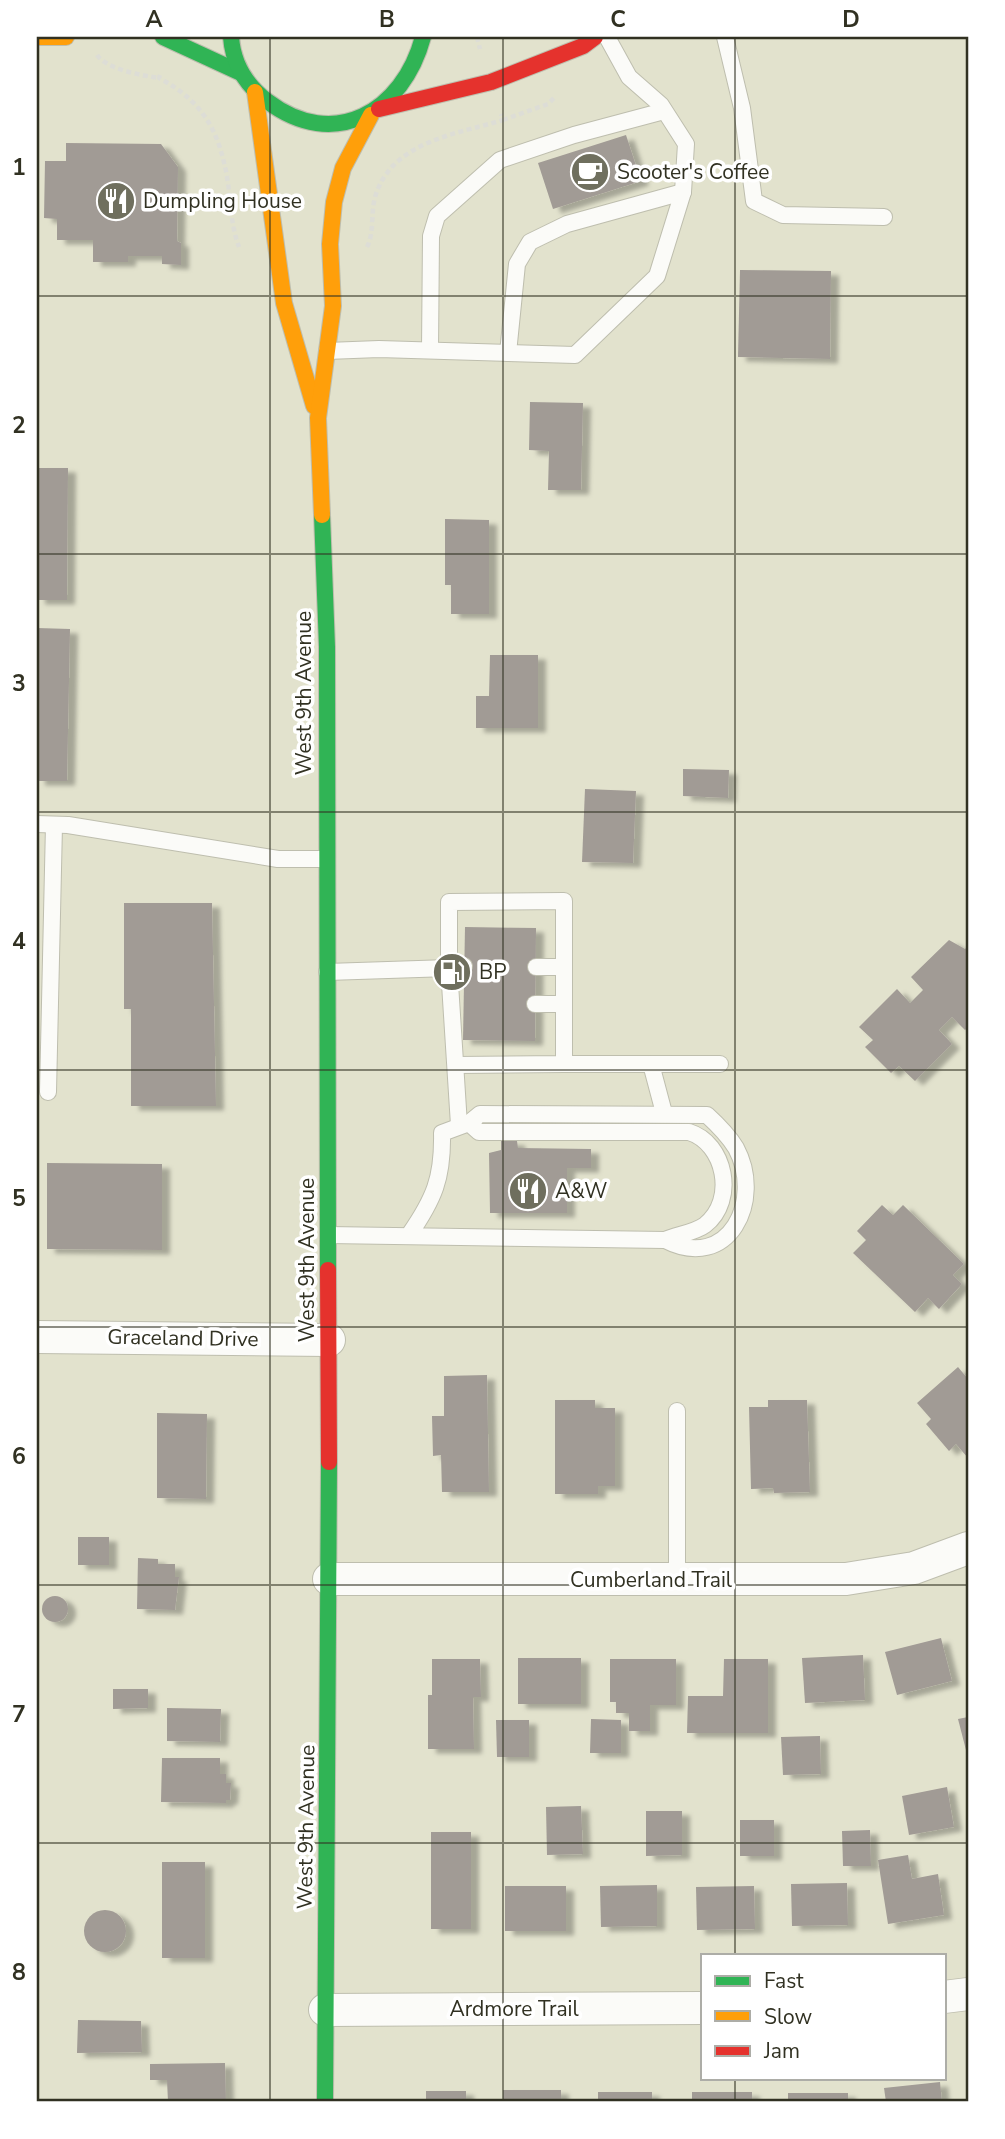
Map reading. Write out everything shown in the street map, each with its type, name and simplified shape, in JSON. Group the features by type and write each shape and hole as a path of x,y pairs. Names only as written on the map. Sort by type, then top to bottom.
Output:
{"main road":[{"path":"37,37 66,37"},
{"path":"163,37 241,73"},
{"path":"231,37 241,73 256,92 290,118 307,123 344,123 375,112 491,82 583,46 595,37"},
{"path":"375,112 405,85 413,72 423,37"},
{"name":"West 9th Avenue","path":"256,92 258,128 270,186 284,303 318,418"},
{"name":"West 9th Avenue","path":"324,2102 329,1579 327,647 318,418 333,306 330,244 334,202 343,168 375,112"}],"street":[{"name":"Graceland Drive","path":"37,1337 329,1340"},
{"name":"Cumberland Trail","path":"329,1579 846,1579 914,1567 968,1548"},
{"path":"946,1997 968,1994"},
{"name":"Ardmore Trail","path":"325,2010 701,2008"}],"lane":[{"path":"327,351 430,350 575,355 657,276 683,191 686,144 664,111 629,76 607,37"},
{"path":"725,37 742,108 754,201 783,215 884,217"},
{"path":"430,350 431,236 437,216 500,160 574,135 664,111"},
{"path":"508,353 517,264 530,242 567,224 683,191"},
{"path":"37,824 278,859 326,859"},
{"path":"48,1092 54,825"},
{"path":"464,1124 457,1065 457,967 449,902 564,901 564,1064"},
{"path":"327,972 457,967"},
{"path":"536,967 564,967"},
{"path":"535,1004 565,1004"},
{"path":"651,1064 664,1113"},
{"path":"457,1065 720,1064"},
{"path":"410,1235 432,1202 439,1181 442,1133 480,1114 707,1115 721,1127 736,1149 744,1175 745,1194 733,1234 713,1247 678,1247 665,1240"},
{"path":"328,1235 665,1240 704,1226 720,1202 723,1181 721,1160 703,1136 689,1132 479,1132 464,1124"},
{"path":"677,1411 677,1580"}],"path":[{"path":"477,37 503,120"},
{"path":"90,45 102,61 138,75 159,78 186,92 205,116 222,157 233,232"},
{"path":"159,78 161,71"},
{"path":"370,240 374,199 379,187 386,173 414,148 548,104"}],"building":[{"name":"Scooter's Coffee","path":"626,135 641,181 553,209 538,163"},
{"path":"66,143 161,144 178,167 177,241 181,243 181,265 162,264 162,256 128,256 128,262 93,262 93,240 57,240 57,219 44,218 45,161 66,161"},
{"path":"740,270 831,271 830,359 738,357"},
{"path":"530,402 583,403 581,490 548,490 549,451 529,450"},
{"path":"37,468 68,468 67,600 37,600"},
{"path":"445,519 489,520 489,614 451,614 451,585 445,585"},
{"path":"37,628 70,629 67,781 37,781"},
{"path":"490,655 538,655 538,728 476,728 476,696 489,696"},
{"path":"683,769 729,770 728,798 683,796"},
{"path":"585,789 636,791 633,863 582,862"},
{"path":"124,903 212,903 216,1106 131,1106 131,1009 124,1009"},
{"path":"465,927 536,928 535,1041 463,1040"},
{"path":"949,940 965,949 968,946 968,1027 965,1030 952,1017 939,1030 952,1044 915,1081 899,1066 891,1073 865,1047 873,1040 859,1027 897,989 910,1003 923,990 911,977"},
{"name":"A&W","path":"501,1141 517,1141 518,1148 591,1149 591,1168 567,1168 567,1213 490,1213 489,1153 501,1150"},
{"path":"47,1163 162,1164 162,1250 47,1249"},
{"path":"882,1205 893,1215 903,1205 964,1264 953,1275 962,1284 939,1309 928,1298 915,1312 853,1253 866,1240 857,1231"},
{"path":"958,1367 968,1379 968,1458 956,1444 949,1451 926,1424 931,1419 917,1403"},
{"path":"487,1375 489,1492 442,1492 441,1455 433,1456 432,1416 444,1416 444,1376"},
{"path":"555,1400 595,1400 595,1408 615,1408 615,1486 598,1486 598,1494 555,1494"},
{"path":"768,1400 807,1400 810,1492 774,1493 773,1488 751,1489 749,1407 768,1407"},
{"path":"157,1413 207,1414 206,1499 157,1498"},
{"path":"78,1537 109,1537 109,1565 78,1565"},
{"path":"138,1558 158,1559 158,1564 175,1564 175,1577 179,1577 175,1610 137,1609"},
{"path":"55,1596 64,1600 68,1609 64,1618 55,1622 46,1618 42,1609 46,1600"},
{"path":"941,1638 952,1681 897,1695 885,1652"},
{"path":"863,1655 865,1700 805,1703 802,1658"},
{"path":"518,1658 581,1658 581,1704 518,1704"},
{"path":"432,1659 480,1659 481,1697 473,1697 474,1749 428,1749 428,1695 432,1695"},
{"path":"610,1659 676,1659 676,1705 650,1705 650,1731 629,1731 629,1713 616,1713 616,1702 610,1702"},
{"path":"724,1659 768,1659 768,1733 687,1733 688,1696 723,1696"},
{"path":"113,1689 148,1689 148,1708 113,1709"},
{"path":"167,1708 221,1709 220,1742 167,1741"},
{"path":"968,1717 968,1754 967,1754 958,1719"},
{"path":"591,1719 621,1720 621,1753 590,1753"},
{"path":"496,1720 529,1720 529,1757 497,1757"},
{"path":"820,1736 821,1774 783,1775 781,1737"},
{"path":"162,1758 220,1758 220,1774 226,1774 226,1783 231,1783 230,1800 226,1800 226,1803 161,1802"},
{"path":"947,1787 954,1827 909,1835 902,1796"},
{"path":"581,1806 583,1854 547,1855 546,1807"},
{"path":"646,1811 682,1811 682,1855 646,1856"},
{"path":"740,1820 774,1820 774,1856 740,1856"},
{"path":"870,1830 871,1866 843,1866 842,1831"},
{"path":"431,1832 471,1832 471,1929 431,1929"},
{"path":"908,1855 912,1879 938,1874 944,1915 888,1924 878,1860"},
{"path":"162,1862 205,1862 205,1958 162,1958"},
{"path":"847,1883 848,1925 792,1926 791,1884"},
{"path":"657,1885 657,1926 601,1927 600,1886"},
{"path":"505,1886 566,1886 566,1931 505,1931"},
{"path":"754,1886 755,1929 697,1930 696,1887"},
{"path":"105,1910 120,1916 126,1931 120,1946 105,1952 90,1946 84,1931 90,1916"},
{"path":"78,2020 141,2021 142,2052 77,2053"},
{"path":"225,2063 226,2102 168,2102 167,2080 150,2080 150,2064"},
{"path":"940,2082 942,2102 886,2102 884,2088"},
{"path":"503,2090 561,2090 561,2102 503,2102"},
{"path":"426,2091 466,2091 466,2102 426,2102"},
{"path":"598,2092 652,2092 652,2102 598,2102"},
{"path":"692,2092 752,2092 752,2102 692,2102"},
{"path":"788,2093 848,2093 848,2102 788,2102"}],"traffic: fast":[{"path":"163,37 241,73"},
{"path":"231,37 238,65 253,88 267,101 292,116 317,123 341,123 363,116 383,104 400,86 423,37"},
{"path":"322,515 327,647 328,1270"},
{"path":"325,2102 329,1462"}],"traffic: slow":[{"path":"37,37 66,37"},
{"path":"255,92 284,303 314,406"},
{"path":"322,515 318,418 333,306 330,244 334,202 343,168 371,115"}],"traffic: jam":[{"path":"379,109 491,82 583,46 595,37"},
{"path":"328,1270 329,1462"}],"place":[{"name":"Scooter's Coffee","path":"590,172"},
{"name":"Dumpling House","path":"116,201"},
{"name":"BP","path":"452,972"},
{"name":"A&W","path":"528,1191"}]}
